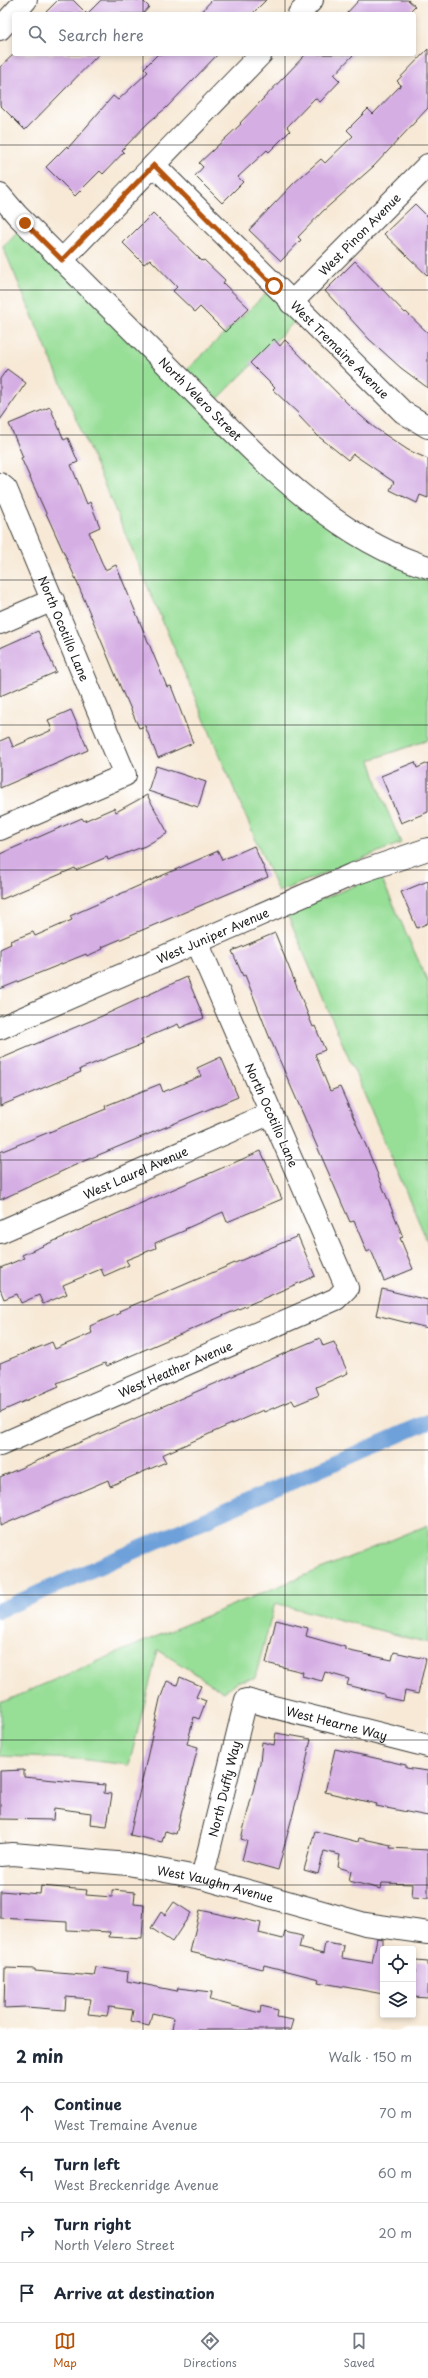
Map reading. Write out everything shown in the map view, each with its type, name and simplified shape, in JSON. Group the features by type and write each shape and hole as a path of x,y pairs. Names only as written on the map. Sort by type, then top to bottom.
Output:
{"street":[{"path":"15,12 26,0"},
{"path":"301,12 312,0"},
{"path":"0,29 12,16"},
{"path":"62,260 258,56"},
{"name":"West Tremaine Avenue","path":"154,165 291,303 403,412 428,427"},
{"name":"West Pinon Avenue","path":"291,303 427,169"},
{"name":"North Velero Street","path":"0,195 17,215 209,407 310,503 363,539 428,567"},
{"name":"North Ocotillo Lane","path":"0,484 6,489 125,775 0,829"},
{"path":"0,623 53,600"},
{"name":"West Juniper Avenue","path":"0,1028 358,872 428,849"},
{"name":"North Ocotillo Lane","path":"197,942 347,1288"},
{"name":"West Laurel Avenue","path":"0,1232 271,1112"},
{"name":"West Heather Avenue","path":"0,1445 336,1299 347,1288"},
{"name":"West Hearne Way","path":"246,1700 428,1746"},
{"name":"North Duffy Way","path":"202,1878 246,1700"},
{"name":"West Vaughn Avenue","path":"0,1855 13,1854 128,1864 202,1878 365,1924 428,1933"}],"green space":[{"path":"25,223 179,377 274,286 302,314 210,407 310,503 428,567 428,740 370,760 382,798 401,843 278,892 3,247"},
{"path":"380,875 428,982 428,1243 287,914"},
{"path":"428,1525 428,1643 275,1603 255,1678 238,1681 224,1692 158,1650 129,1765 78,1759 0,1756 0,1703 150,1639"}],"building":[{"path":"58,0 73,0 85,12 46,12"},
{"path":"101,0 142,0 149,7 145,12 89,12"},
{"path":"212,0 266,0 254,12 201,12"},
{"path":"359,0 408,0 415,6 409,12 348,12"},
{"path":"428,49 428,108 374,166 323,211 298,237 301,240 281,261 249,230 294,183 321,159 325,163 353,136 347,130 368,109 373,114 401,85 397,81"},
{"path":"12,56 97,56 25,130 0,105 0,67"},
{"path":"156,56 216,56 166,108 149,122 122,150 124,152 103,174 100,171 75,196 46,167 67,146 68,148 113,96 118,100 148,72 144,68"},
{"path":"304,56 352,56 334,75 340,81 320,102 315,98 287,127 290,131 269,152 267,150 238,177 243,182 222,203 195,176 203,167 199,163 241,124 240,123"},
{"path":"415,204 428,217 428,276 384,234"},
{"path":"153,213 202,261 204,260 225,280 223,283 249,308 225,332 200,307 195,312 173,291 177,287 150,259 144,264 123,243"},
{"path":"355,261 405,313 406,312 428,333 428,388 401,368 369,339 325,291"},
{"path":"274,339 280,346 285,340 353,409 375,428 408,450 428,459 428,498 420,495 417,503 390,490 394,482 353,454 348,460 318,436 298,415 299,414 273,390 275,388 250,363"},
{"path":"7,369 26,383 0,420 0,379"},
{"path":"50,407 64,440 68,438 78,462 71,465 87,504 90,502 100,527 89,532 105,570 116,565 167,687 171,686 193,743 158,758 145,726 139,728 125,698 74,575 21,458 23,457 9,424"},
{"path":"38,631 56,672 0,696 0,648"},
{"path":"71,710 88,750 0,788 0,741 9,737 13,747 52,730 48,720"},
{"path":"415,762 417,768 428,763 428,812 401,823 381,776"},
{"path":"156,766 206,782 198,807 148,791"},
{"path":"147,795 168,833 145,846 108,860 107,857 76,870 75,868 0,900 0,854 82,818 84,821 114,808 116,812"},
{"path":"254,846 268,877 102,947 103,949 87,956 86,954 0,989 0,949 11,944 10,941 33,932 35,936 72,920 70,916 218,851 222,860"},
{"path":"428,881 428,923 417,928 401,892"},
{"path":"275,933 313,1027 315,1026 325,1050 315,1054 330,1091 340,1087 367,1148 403,1237 400,1238 413,1269 384,1281 371,1250 367,1252 354,1221 350,1222 269,1036 245,975 243,976 232,951"},
{"path":"187,977 204,1018 180,1028 178,1024 141,1040 143,1044 80,1069 81,1072 0,1106 0,1059 102,1016"},
{"path":"221,1057 238,1097 84,1161 0,1200 0,1152 106,1109 105,1106 160,1084 163,1092 201,1076 197,1068"},
{"path":"261,1151 282,1199 227,1222 223,1212 155,1243 156,1248 126,1260 129,1265 104,1276 101,1269 63,1285 67,1294 43,1304 39,1295 21,1303 17,1294 4,1299 0,1289 0,1268 24,1258 22,1255"},
{"path":"298,1236 315,1276 107,1366 105,1363 57,1383 59,1386 0,1412 0,1363 52,1342 55,1349 92,1333 90,1326 120,1313 119,1311 143,1301 144,1302"},
{"path":"382,1289 428,1300 428,1328 376,1315"},
{"path":"320,1338 323,1346 334,1342 348,1373 316,1387 319,1395 295,1405 292,1400 264,1412 263,1410 162,1455 166,1462 110,1486 108,1480 0,1526 0,1477"},
{"path":"276,1620 308,1628 306,1636 345,1647 345,1650 392,1660 394,1652 426,1659 418,1694 405,1691 403,1701 384,1697 384,1694 347,1685 349,1679 325,1672 322,1681 302,1676 303,1672 266,1663"},
{"path":"180,1677 201,1686 196,1697 206,1701 199,1719 194,1717 187,1744 198,1747 176,1834 165,1831 162,1842 130,1835 160,1699 167,1681 177,1685"},
{"path":"276,1733 311,1739 304,1772 278,1870 242,1860 247,1841 241,1839 260,1763 262,1742 274,1745"},
{"path":"335,1749 406,1765 406,1768 428,1771 428,1816 376,1806 377,1804 325,1792"},
{"path":"24,1770 24,1777 105,1785 104,1793 112,1794 107,1826 90,1824 91,1813 54,1808 53,1820 0,1819 0,1771"},
{"path":"315,1831 358,1842 359,1838 391,1845 390,1848 428,1850 428,1898 412,1897 413,1884 382,1883 381,1889 349,1881 351,1871 338,1867 340,1855 324,1851 318,1874 304,1870"},
{"path":"41,1886 87,1890 86,1895 112,1897 112,1890 135,1892 134,1904 144,1905 142,1939 109,1937 110,1932 67,1930 67,1922 0,1918 0,1891 40,1894"},
{"path":"174,1902 191,1913 172,1942 151,1928 161,1912 165,1915"},
{"path":"200,1910 261,1923 259,1933 283,1939 285,1932 302,1936 299,1948 323,1954 325,1943 344,1946 342,1958 372,1963 377,1938 383,1939 383,1946 380,1946 380,1993 318,1982 319,1979 264,1965 263,1969 190,1952"},
{"path":"416,1961 428,1962 428,1998 416,1997"},
{"path":"96,1967 128,1972 127,1981 177,1991 178,1988 212,1992 210,2000 260,2013 261,2006 278,2010 277,2017 293,2020 290,2030 172,2030 174,2018 152,2013 149,2025 131,2021 133,2010 109,2007 107,2016 88,2014 91,1999 66,1997 65,2010 26,2007 4,2008 5,1968 35,1969 35,1971 94,1976"}],"waterway":[{"path":"0,1610 428,1422"}],"route":[{"path":"25,223 62,260 154,165 274,286"}]}
